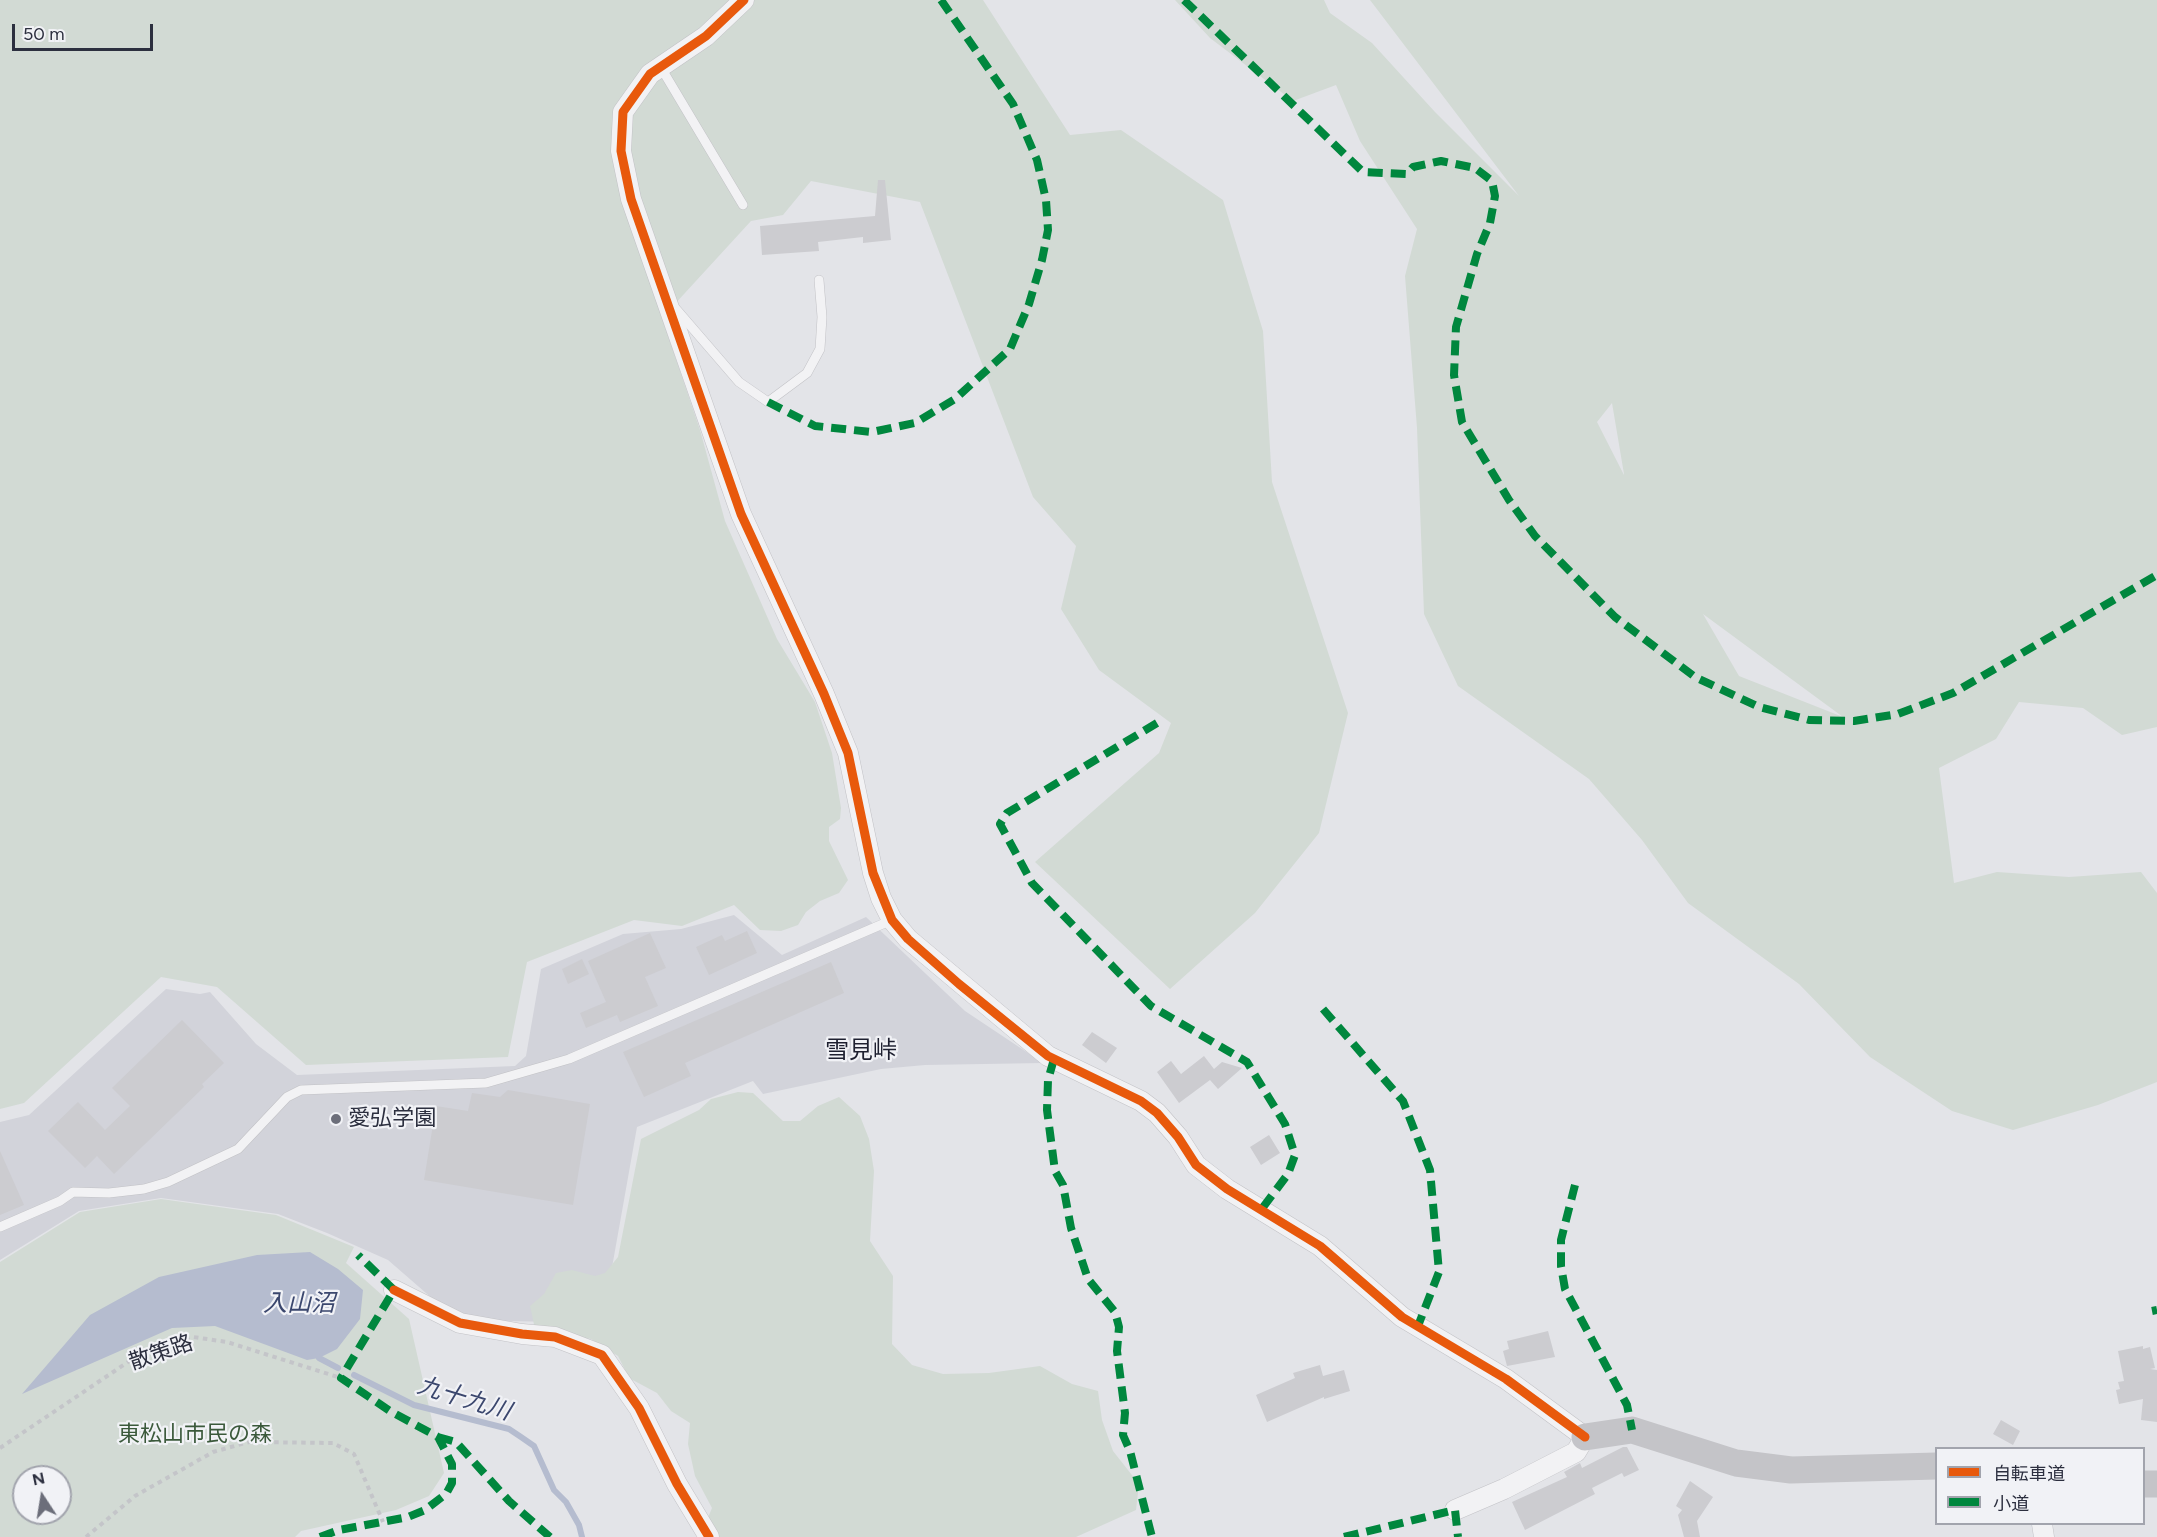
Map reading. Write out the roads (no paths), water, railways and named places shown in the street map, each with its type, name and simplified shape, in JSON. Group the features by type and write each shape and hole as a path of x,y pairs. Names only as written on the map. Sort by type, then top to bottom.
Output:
{"street":[{"path":"744,0 706,36 650,74 622,112 621,151 631,199 741,514 824,694 848,753 873,873 892,920 908,939 959,984 1048,1056 1141,1101 1158,1113 1178,1137 1196,1165 1320,1246 1402,1317 1506,1379 1585,1437 1632,1430 1736,1463 1791,1470 1935,1466"},
{"path":"394,1290 460,1323 522,1334 555,1337 602,1355 639,1408 677,1484 710,1537"},
{"path":"1455,1510 1504,1489 1576,1452 1585,1437"}],"lane":[{"path":"660,66 743,204"},
{"path":"664,293 739,382 768,402 807,373 820,349 822,317 819,280"},
{"path":"0,1227 60,1201 73,1192 109,1193 144,1189 168,1182 238,1149 286,1097 302,1090 486,1083 569,1059 892,920"}],"water":[{"name":"入山沼","path":"310,1252 338,1269 363,1290 360,1319 337,1349 319,1358 307,1360 215,1326 172,1328 22,1394 90,1315 159,1277 257,1255"}],"waterway":[{"name":"九十九川","path":"319,1358 338,1368"},
{"name":"九十九川","path":"354,1375 414,1405 509,1429 534,1446 554,1490 566,1502 579,1525 582,1537"}],"place":[{"name":"愛弘学園","path":"336,1119"}],"district":[{"name":"雪見峠","path":"861,1051"}],"park label":[{"name":"東松山市民の森","path":"195,1435"}]}
